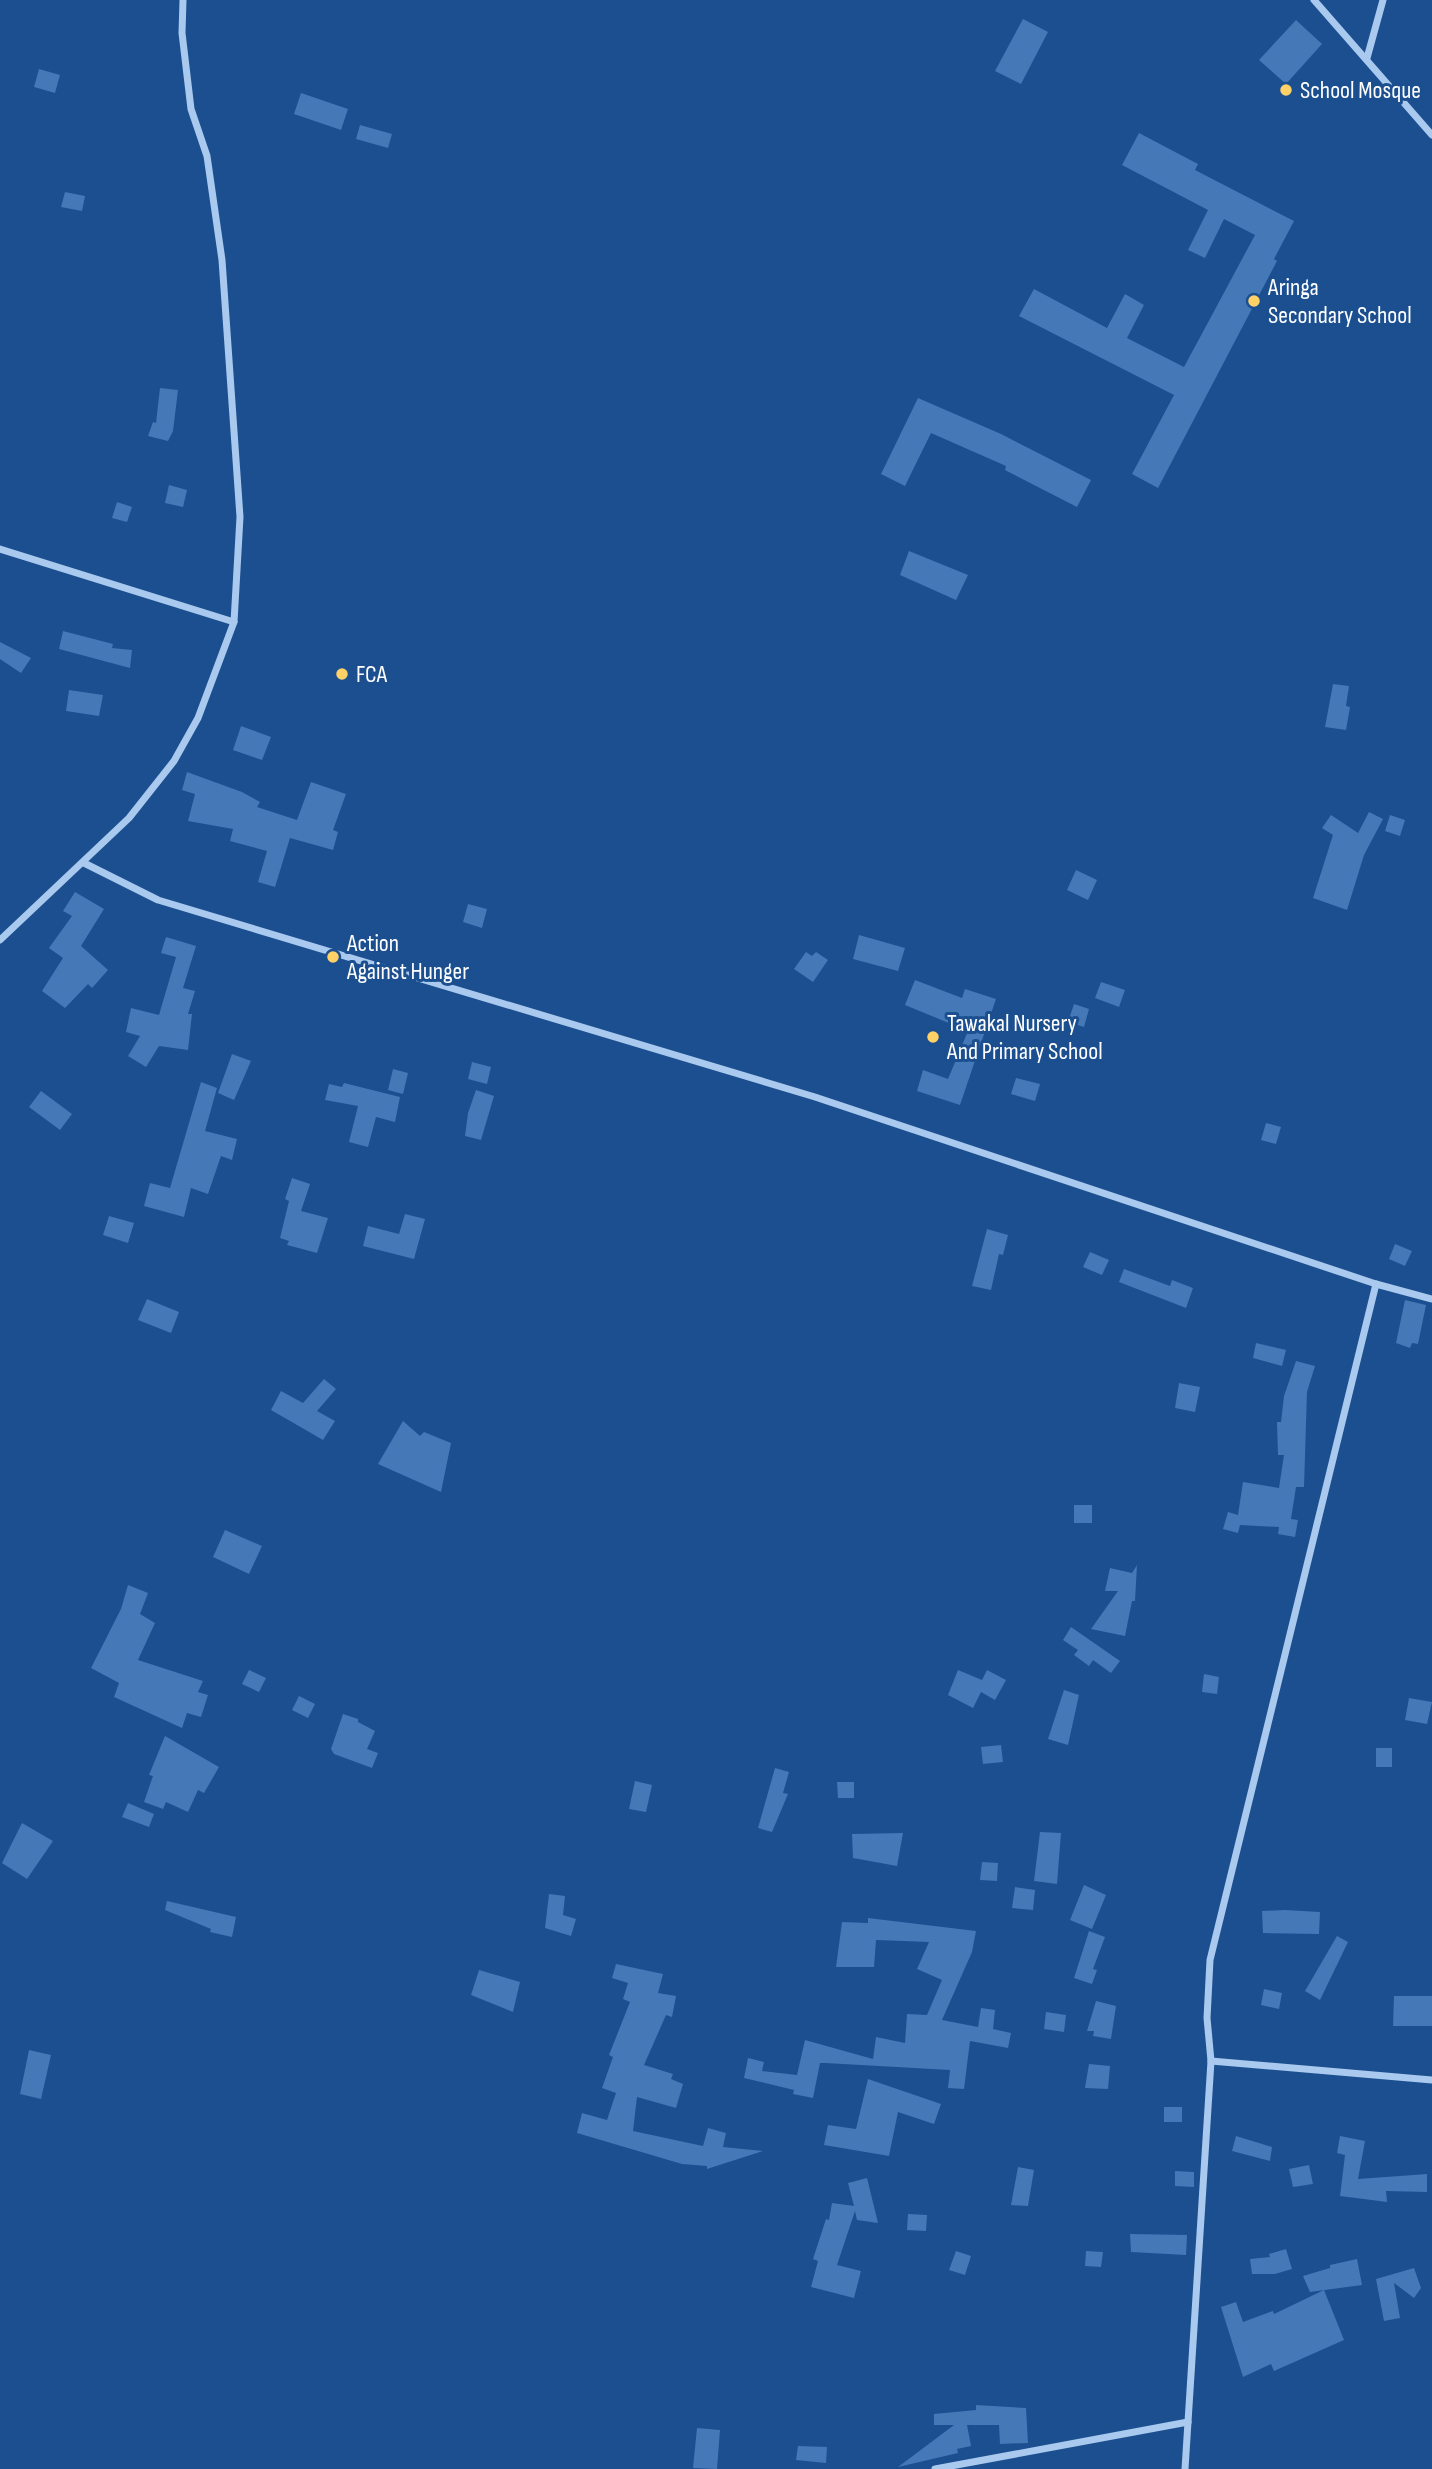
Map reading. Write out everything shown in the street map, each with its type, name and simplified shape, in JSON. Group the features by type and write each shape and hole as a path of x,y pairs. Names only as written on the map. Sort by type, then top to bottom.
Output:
{"street":[{"path":"0,940 129,818 174,761 198,718 234,622 240,517 222,260 207,156 191,109 182,33 183,0"},
{"path":"1314,0 1432,135"},
{"path":"1367,58 1382,0"},
{"path":"0,549 234,622"},
{"path":"84,863 158,900 815,1097 1376,1284 1432,1299"},
{"path":"1185,2469 1211,2061 1207,2018 1210,1959 1376,1284"},
{"path":"1211,2061 1432,2080"},
{"path":"935,2469 1188,2422"}],"building":[{"path":"1023,19 1048,32 1021,84 995,71"},
{"path":"1296,20 1322,44 1286,84 1259,60"},
{"path":"39,69 60,75 55,93 34,87"},
{"path":"301,93 348,109 341,130 294,114"},
{"path":"360,125 392,134 388,148 356,139"},
{"path":"1139,133 1198,164 1195,170 1294,221 1274,259 1277,261 1158,488 1132,474 1174,395 1019,316 1034,289 1107,328 1125,294 1144,305 1127,338 1184,367 1255,235 1224,219 1205,258 1188,250 1208,210 1122,165"},
{"path":"65,192 85,196 82,211 61,207"},
{"path":"160,388 178,390 173,431 168,441 148,436 153,422 156,423"},
{"path":"918,398 1001,434 1091,480 1077,507 1005,470 1006,466 931,433 905,486 881,474"},
{"path":"169,485 187,490 183,507 165,503"},
{"path":"117,502 132,507 127,522 112,518"},
{"path":"909,551 968,575 956,600 900,575"},
{"path":"63,631 113,644 112,648 132,650 130,668 59,649"},
{"path":"0,642 31,658 21,673 0,659"},
{"path":"1333,684 1349,686 1346,706 1350,707 1346,730 1325,727"},
{"path":"69,690 103,695 99,716 66,711"},
{"path":"241,726 271,737 262,760 233,750"},
{"path":"187,772 242,792 260,802 257,807 297,820 311,782 346,794 333,830 338,832 333,850 290,838 275,887 258,882 267,851 230,841 233,829 188,821 195,794 182,790"},
{"path":"1369,812 1383,819 1364,855 1347,910 1313,898 1333,835 1322,828 1331,815 1358,833"},
{"path":"1390,815 1405,820 1400,836 1385,831"},
{"path":"1076,870 1097,880 1088,900 1067,890"},
{"path":"75,892 104,909 81,946 108,970 92,988 88,984 65,1008 42,991 63,958 49,948 72,916 63,911"},
{"path":"468,904 487,909 482,928 463,922"},
{"path":"859,935 905,948 898,971 853,959"},
{"path":"166,937 196,946 183,988 195,991 188,1014 192,1014 188,1050 159,1046 146,1067 128,1056 140,1036 126,1032 131,1008 159,1015 176,957 161,953"},
{"path":"806,952 812,956 816,952 828,960 813,982 794,969"},
{"path":"915,980 962,998 965,989 996,999 960,1105 917,1091 923,1070 948,1079 968,1031 905,1005"},
{"path":"1101,982 1125,990 1119,1007 1095,998"},
{"path":"1074,1004 1089,1009 1084,1027 1068,1022"},
{"path":"232,1054 251,1061 234,1100 218,1093"},
{"path":"472,1062 491,1067 487,1084 468,1079"},
{"path":"393,1069 408,1073 403,1094 388,1090"},
{"path":"1016,1078 1040,1084 1035,1101 1011,1094"},
{"path":"201,1082 217,1088 205,1131 237,1139 232,1160 221,1156 208,1194 191,1188 184,1217 144,1206 150,1183 170,1188"},
{"path":"344,1083 400,1097 395,1122 376,1117 368,1147 349,1142 358,1106 325,1100 329,1084 342,1087"},
{"path":"476,1090 494,1096 481,1140 465,1136 468,1113"},
{"path":"41,1091 72,1114 60,1130 29,1107"},
{"path":"1266,1123 1281,1127 1276,1144 1261,1140"},
{"path":"292,1178 310,1184 301,1211 328,1218 317,1253 287,1245 289,1241 280,1238 289,1201 285,1199"},
{"path":"405,1214 425,1219 414,1259 363,1246 368,1226 399,1234"},
{"path":"109,1216 134,1223 128,1243 103,1235"},
{"path":"987,1229 1008,1235 1003,1255 999,1254 991,1290 972,1286"},
{"path":"1395,1244 1412,1251 1405,1266 1389,1259"},
{"path":"1090,1252 1109,1260 1102,1275 1083,1267"},
{"path":"1124,1269 1170,1286 1172,1280 1193,1288 1186,1308 1119,1282"},
{"path":"147,1299 179,1312 171,1333 138,1320"},
{"path":"1405,1300 1426,1305 1418,1344 1412,1343 1410,1348 1396,1343"},
{"path":"1256,1343 1286,1350 1282,1366 1253,1358"},
{"path":"1296,1361 1315,1366 1307,1392 1304,1487 1296,1487 1291,1519 1298,1520 1295,1537 1278,1534 1279,1527 1240,1525 1238,1533 1223,1529 1228,1512 1238,1515 1243,1482 1279,1488 1284,1455 1278,1455 1277,1422 1281,1422 1284,1396"},
{"path":"324,1379 336,1389 317,1411 335,1421 323,1440 271,1410 281,1391 303,1403"},
{"path":"1179,1383 1200,1387 1195,1412 1175,1408"},
{"path":"403,1421 420,1436 424,1432 451,1443 441,1492 378,1464"},
{"path":"1074,1505 1092,1505 1092,1523 1074,1523"},
{"path":"225,1530 262,1546 249,1574 213,1557"},
{"path":"1137,1565 1135,1601 1132,1601 1125,1636 1091,1629 1118,1591 1105,1591 1110,1568 1132,1573"},
{"path":"128,1585 148,1593 140,1614 155,1623 138,1660 203,1681 198,1692 208,1695 201,1717 187,1713 182,1728 114,1697 119,1683 91,1668 121,1609"},
{"path":"1071,1627 1120,1661 1111,1673 1093,1660 1089,1666 1074,1655 1078,1650 1063,1640"},
{"path":"249,1670 266,1678 259,1692 242,1684"},
{"path":"958,1670 982,1680 987,1670 1006,1680 995,1700 981,1692 973,1708 948,1695"},
{"path":"1204,1674 1219,1677 1217,1694 1202,1692"},
{"path":"1064,1690 1079,1695 1068,1745 1048,1739"},
{"path":"299,1696 315,1704 308,1718 292,1710"},
{"path":"1409,1698 1432,1702 1427,1724 1405,1720"},
{"path":"343,1714 358,1719 358,1722 375,1731 367,1749 378,1753 372,1768 334,1754 331,1749"},
{"path":"165,1736 219,1767 204,1793 198,1790 188,1812 166,1802 163,1809 144,1802 153,1776 149,1775"},
{"path":"1001,1745 1003,1762 983,1764 981,1747"},
{"path":"1376,1748 1392,1748 1392,1767 1376,1767"},
{"path":"775,1768 789,1772 783,1793 788,1794 772,1832 758,1828"},
{"path":"635,1781 652,1785 646,1812 629,1809"},
{"path":"837,1782 854,1782 854,1798 838,1798"},
{"path":"128,1803 154,1814 149,1827 122,1817"},
{"path":"22,1823 53,1841 27,1879 2,1863"},
{"path":"1040,1832 1061,1833 1057,1884 1034,1881"},
{"path":"903,1833 897,1866 853,1858 852,1834"},
{"path":"982,1862 998,1863 997,1881 980,1880"},
{"path":"1084,1885 1106,1895 1092,1929 1070,1920"},
{"path":"1015,1887 1035,1890 1033,1910 1012,1908"},
{"path":"549,1894 565,1896 563,1915 576,1919 571,1936 545,1928"},
{"path":"167,1901 236,1917 232,1937 210,1932 211,1929 165,1910"},
{"path":"1262,1911 1320,1912 1319,1934 1263,1933"},
{"path":"868,1918 976,1931 972,1952 942,2020 978,2027 981,2008 995,2010 993,2029 1011,2033 1008,2048 970,2041 964,2089 948,2088 950,2070 825,2063 820,2063 813,2098 793,2094 794,2090 744,2078 748,2058 764,2062 762,2071 797,2075 805,2040 873,2059 876,2037 905,2043 907,2014 927,2015 942,1980 917,1969 929,1942 876,1940 874,1967 836,1967 842,1922 868,1923"},
{"path":"1089,1931 1105,1937 1093,1969 1097,1970 1092,1984 1074,1978"},
{"path":"1337,1936 1348,1942 1320,2000 1305,1991"},
{"path":"616,1964 663,1974 658,1993 676,1996 672,2017 666,2015 644,2065 673,2074 671,2079 683,2084 676,2108 637,2097 633,2131 703,2146 708,2128 726,2133 723,2147 763,2151 707,2169 707,2166 682,2164 577,2133 582,2113 607,2120 616,2093 602,2088 613,2057 609,2055 630,2002 623,1999 628,1983 612,1978"},
{"path":"479,1970 520,1982 513,2012 471,1995"},
{"path":"1264,1989 1282,1993 1279,2009 1261,2005"},
{"path":"1394,1996 1432,1996 1432,2026 1393,2026"},
{"path":"1096,2001 1116,2006 1111,2039 1093,2036 1094,2031 1087,2031"},
{"path":"1046,2012 1066,2015 1064,2032 1044,2029"},
{"path":"29,2050 51,2055 41,2099 20,2094"},
{"path":"1089,2064 1110,2066 1108,2089 1085,2088"},
{"path":"868,2079 941,2104 934,2124 898,2112 889,2156 824,2145 828,2125 856,2129"},
{"path":"1164,2107 1182,2107 1182,2122 1164,2122"},
{"path":"1236,2136 1272,2147 1270,2161 1232,2151"},
{"path":"1340,2136 1365,2141 1358,2179 1427,2174 1427,2192 1386,2191 1387,2202 1340,2196 1345,2155 1337,2153"},
{"path":"1309,2165 1313,2184 1293,2187 1289,2169"},
{"path":"1018,2167 1034,2170 1028,2206 1011,2205"},
{"path":"1175,2171 1194,2172 1194,2187 1175,2186"},
{"path":"867,2178 878,2223 857,2220 855,2211 837,2265 861,2271 854,2298 811,2287 818,2261 813,2259 826,2219 829,2220 832,2203 854,2206 848,2183"},
{"path":"908,2214 927,2215 926,2231 907,2230"},
{"path":"1130,2234 1187,2235 1186,2255 1131,2252"},
{"path":"1286,2249 1292,2269 1275,2274 1252,2274 1250,2259 1270,2257 1269,2254"},
{"path":"956,2251 971,2256 965,2275 949,2270"},
{"path":"1086,2251 1103,2252 1101,2267 1085,2266"},
{"path":"1357,2259 1362,2285 1310,2292 1303,2276 1330,2268 1330,2265"},
{"path":"1414,2268 1421,2288 1414,2298 1394,2283 1400,2318 1384,2321 1376,2279"},
{"path":"1324,2290 1344,2340 1274,2371 1271,2364 1243,2377 1221,2307 1236,2302 1243,2322 1273,2311 1274,2314"},
{"path":"976,2405 1026,2408 1028,2443 1000,2444 999,2425 967,2425 971,2446 957,2449 958,2453 898,2467 954,2425 934,2425 934,2414 976,2410"},
{"path":"697,2428 720,2430 717,2469 693,2468"},
{"path":"798,2446 827,2447 826,2463 796,2460"}],"place":[{"name":"School Mosque","path":"1286,90"},
{"name":"Aringa Secondary School","path":"1254,301"},
{"name":"FCA","path":"342,674"},
{"name":"Action Against Hunger","path":"333,957"},
{"name":"Tawakal Nursery And Primary School","path":"933,1037"}]}
